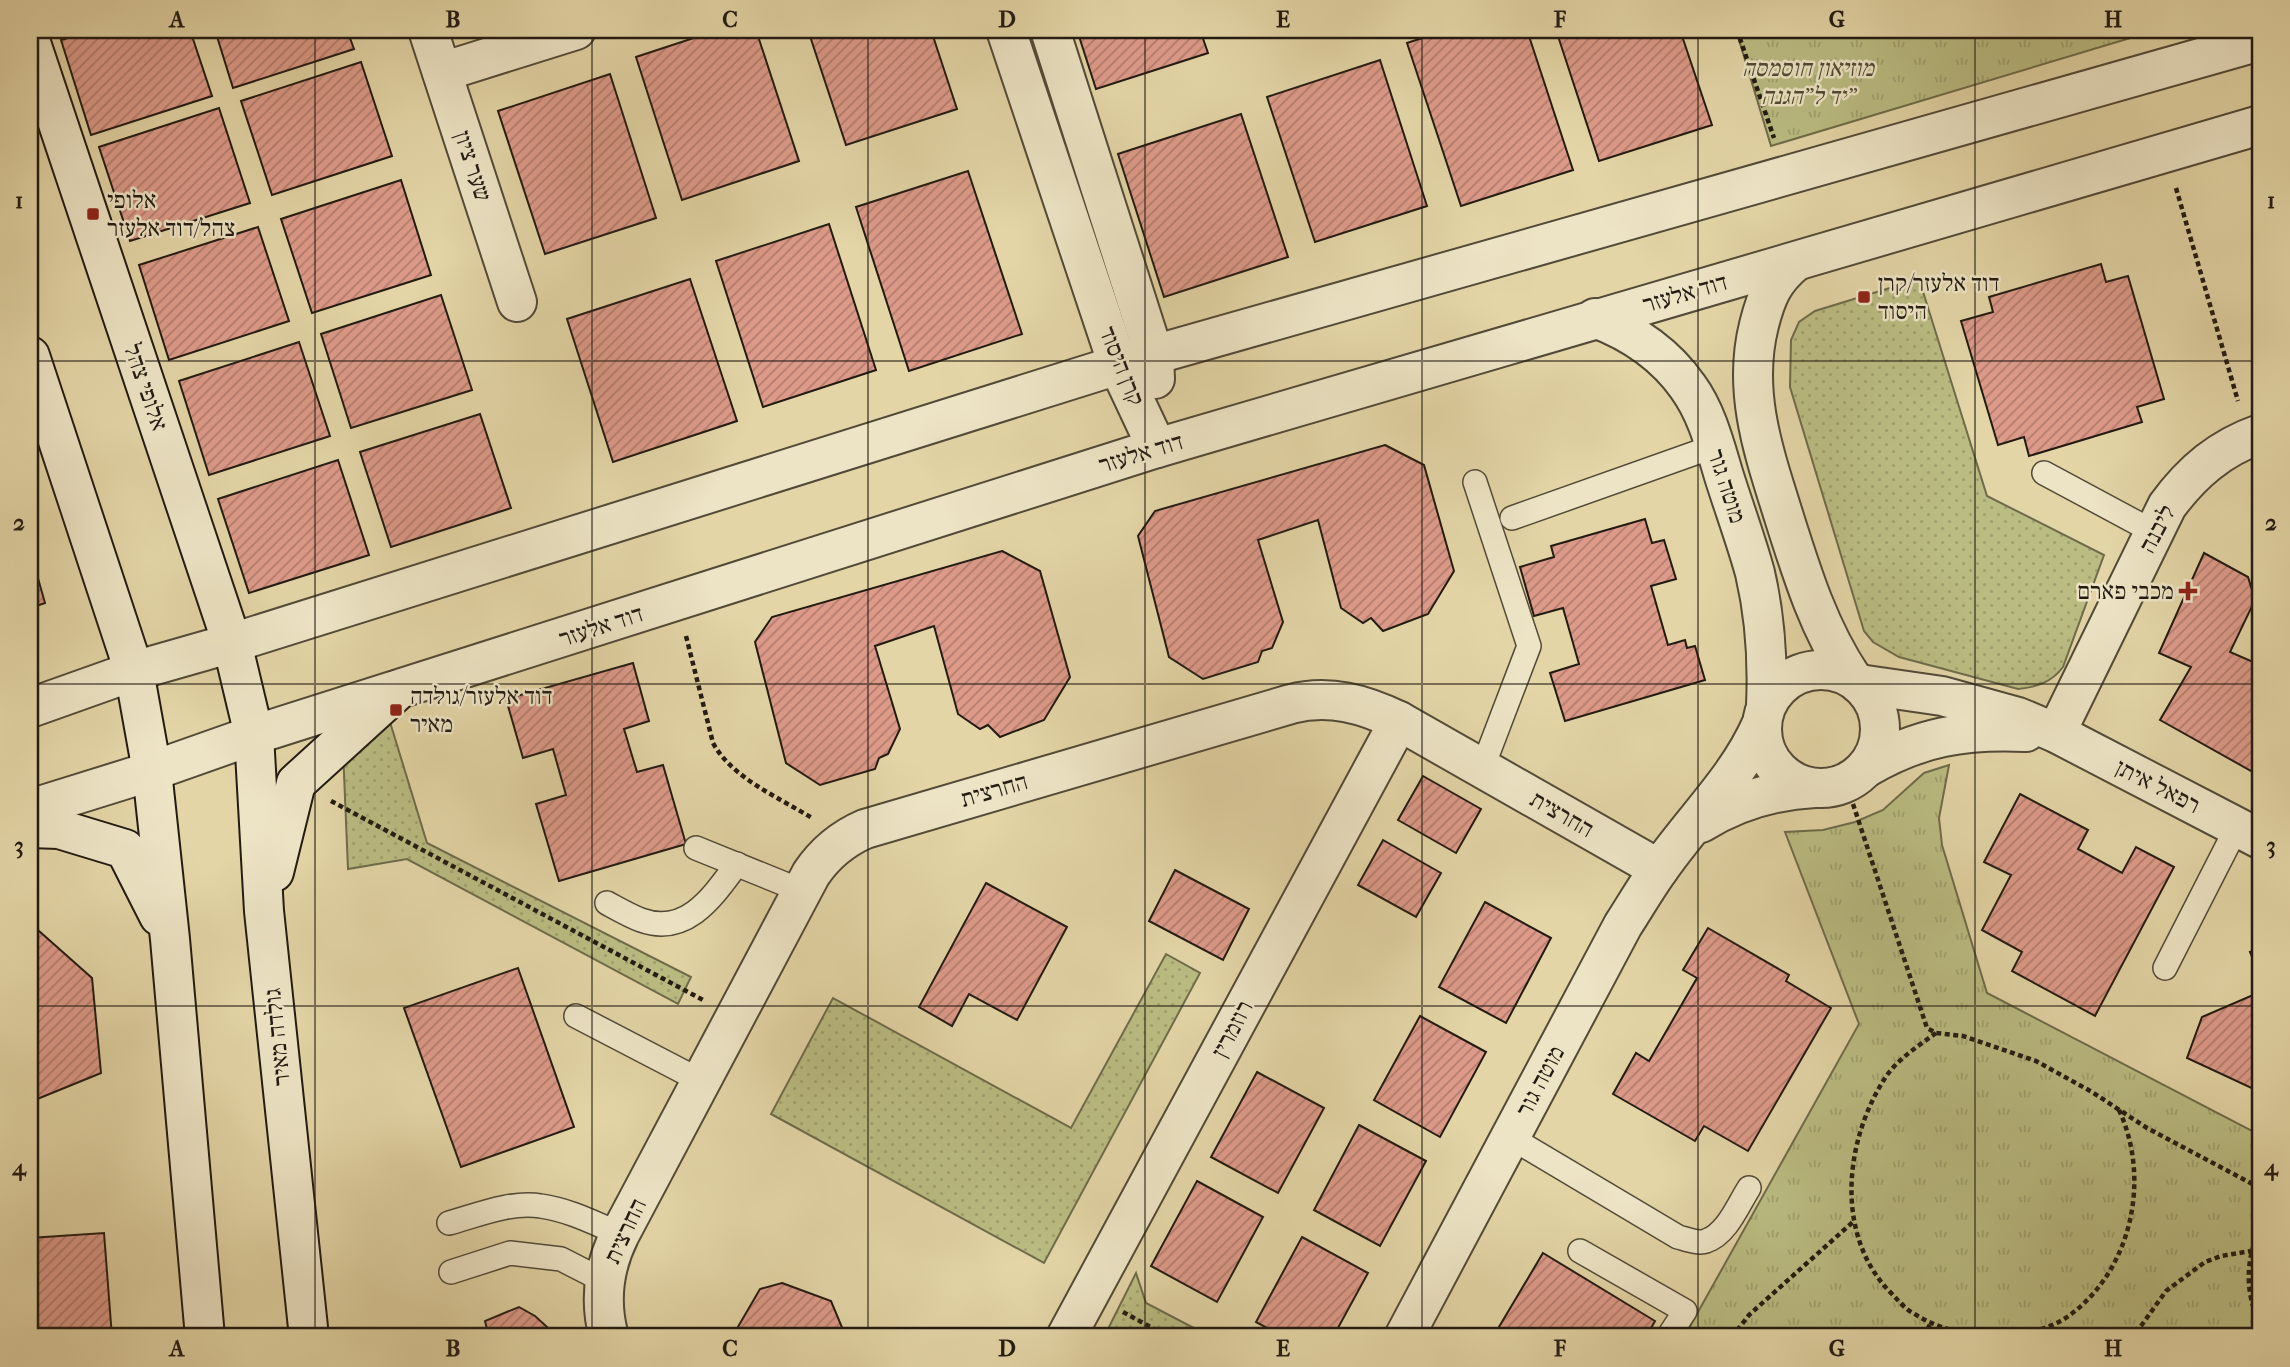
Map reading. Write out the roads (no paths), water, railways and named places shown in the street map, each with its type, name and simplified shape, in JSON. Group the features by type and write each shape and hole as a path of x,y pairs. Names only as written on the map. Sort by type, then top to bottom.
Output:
{"street":[{"name":"שער ציון","path":"428,30 517,302"},
{"path":"442,72 576,30"},
{"name":"קרן היסוד","path":"1006,30 1118,365 1157,448"},
{"name":"קרן היסוד","path":"1050,30 1154,355 1157,448"},
{"name":"אלופי צהל","path":"30,40 232,643 254,735"},
{"path":"30,708 134,671 232,643 1118,365 2260,41"},
{"name":"דוד אלעזר","path":"30,809 152,771 254,735 1157,448 2260,125"},
{"name":"מוטה גור","path":"1795,262 1776,280 1764,307 1754,353 1753,403 1759,438 1809,596 1832,645 1856,681"},
{"name":"מוטה גור","path":"1404,1337 1616,938 1659,869 1735,771 1755,740 1764,714 1766,665 1762,607 1755,573 1707,424 1689,388 1667,362 1628,333 1595,318"},
{"path":"30,356 134,671 152,771 170,939 205,1337"},
{"name":"ליבנה","path":"2056,733 2167,506 2195,472 2221,453 2254,436"},
{"path":"1826,670 1856,681 1871,698 1878,716 1878,744 1842,779 1790,779 1776,767 1766,751 1764,714 1783,683 1808,671 1826,670"},
{"name":"רפאל איתן","path":"1856,681 1961,700 2056,733 2249,833"},
{"path":"264,911 296,783 397,691"},
{"name":"החרצית","path":"609,1337 604,1315 604,1281 609,1258 620,1234 802,891 822,859 845,839 877,824 1301,701 1323,699 1346,701 1399,721 1659,869"},
{"name":"רוזמרין","path":"1066,1337 1399,721"},
{"name":"רפאל איתן","path":"1842,779 1901,749 1946,735 2000,731 2056,733"},
{"name":"גולדה מאיר","path":"254,735 264,911 309,1337"},
{"name":"מוטה גור","path":"1688,832 1720,811 1742,802 1788,789 1842,779"},
{"path":"30,828 59,829 125,849 170,939"}],"lane":[{"path":"1512,518 1715,446"},
{"path":"2044,473 2154,532"},
{"path":"1475,482 1529,646 1482,769"},
{"path":"2165,968 2249,833"},
{"path":"696,848 802,891"},
{"path":"607,903 643,921 660,924 678,921 702,909 737,864"},
{"path":"576,1016 701,1081"},
{"path":"1510,1137 1678,1237 1706,1241 1721,1232 1749,1188"},
{"path":"449,1223 511,1206 539,1205 570,1213 620,1234"},
{"path":"1580,1251 1685,1311 1668,1337"},
{"path":"451,1272 510,1253 561,1259 604,1281"}],"place":[{"name":"אלופי צהל/דוד אלעזר","path":"93,214"},
{"name":"דוד אלעזר/קרן היסוד","path":"1864,297"},
{"name":"מכבי פארם","path":"2188,591"},
{"name":"דוד אלעזר/גולדה מאיר","path":"396,710"}],"park label":[{"name":"מוזיאון חוסמסה יד ל\"הגנה\"","path":"1808,82"}]}
